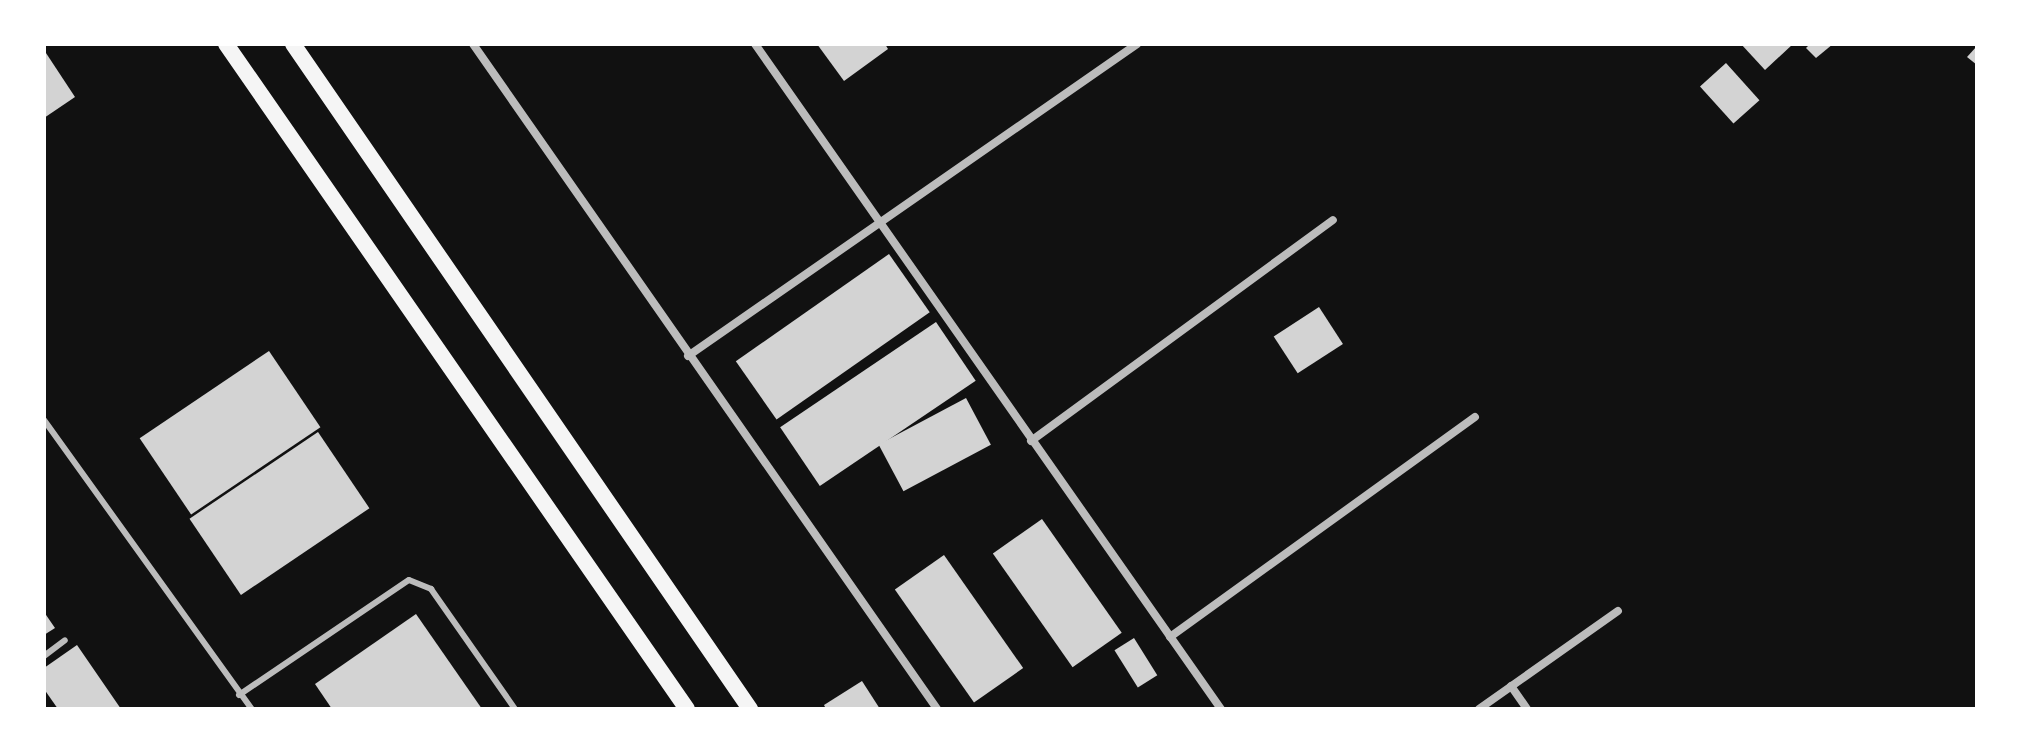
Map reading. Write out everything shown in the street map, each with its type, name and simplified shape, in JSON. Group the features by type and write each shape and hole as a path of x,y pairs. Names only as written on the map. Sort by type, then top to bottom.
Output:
{"main road":[{"path":"226,44 687,709"},
{"path":"293,44 750,709"}],"street":[{"path":"473,44 937,709"},
{"path":"755,44 1221,709"},
{"path":"688,356 1137,44"},
{"path":"1031,441 1333,220"},
{"path":"1170,637 1475,417"},
{"path":"1479,709 1618,611"},
{"path":"1511,686 1527,709"}],"lane":[{"path":"44,420 252,709"},
{"path":"239,695 409,580 431,589 515,709"},
{"path":"44,656 65,640"}],"building":[{"path":"817,44 885,44 888,49 844,81"},
{"path":"1741,44 1793,44 1765,70"},
{"path":"1810,44 1833,44 1816,58 1806,48"},
{"path":"1977,46 1977,65 1967,57"},
{"path":"44,50 75,97 44,118"},
{"path":"1726,63 1759,100 1733,124 1700,86"},
{"path":"889,254 930,312 777,419 736,361"},
{"path":"1319,307 1343,344 1298,373 1274,336"},
{"path":"936,322 976,381 820,486 780,427"},
{"path":"269,351 320,427 191,515 140,438"},
{"path":"966,398 991,445 903,491 879,444"},
{"path":"318,432 369,508 241,595 189,519"},
{"path":"1042,519 1122,633 1073,667 993,553"},
{"path":"944,555 1023,668 974,702 895,589"},
{"path":"44,612 55,628 44,635"},
{"path":"416,614 482,709 332,709 315,684"},
{"path":"1134,638 1157,675 1138,688 1114,650"},
{"path":"77,645 121,709 58,709 44,689 44,668"},
{"path":"862,681 880,709 826,709 824,705"}]}
